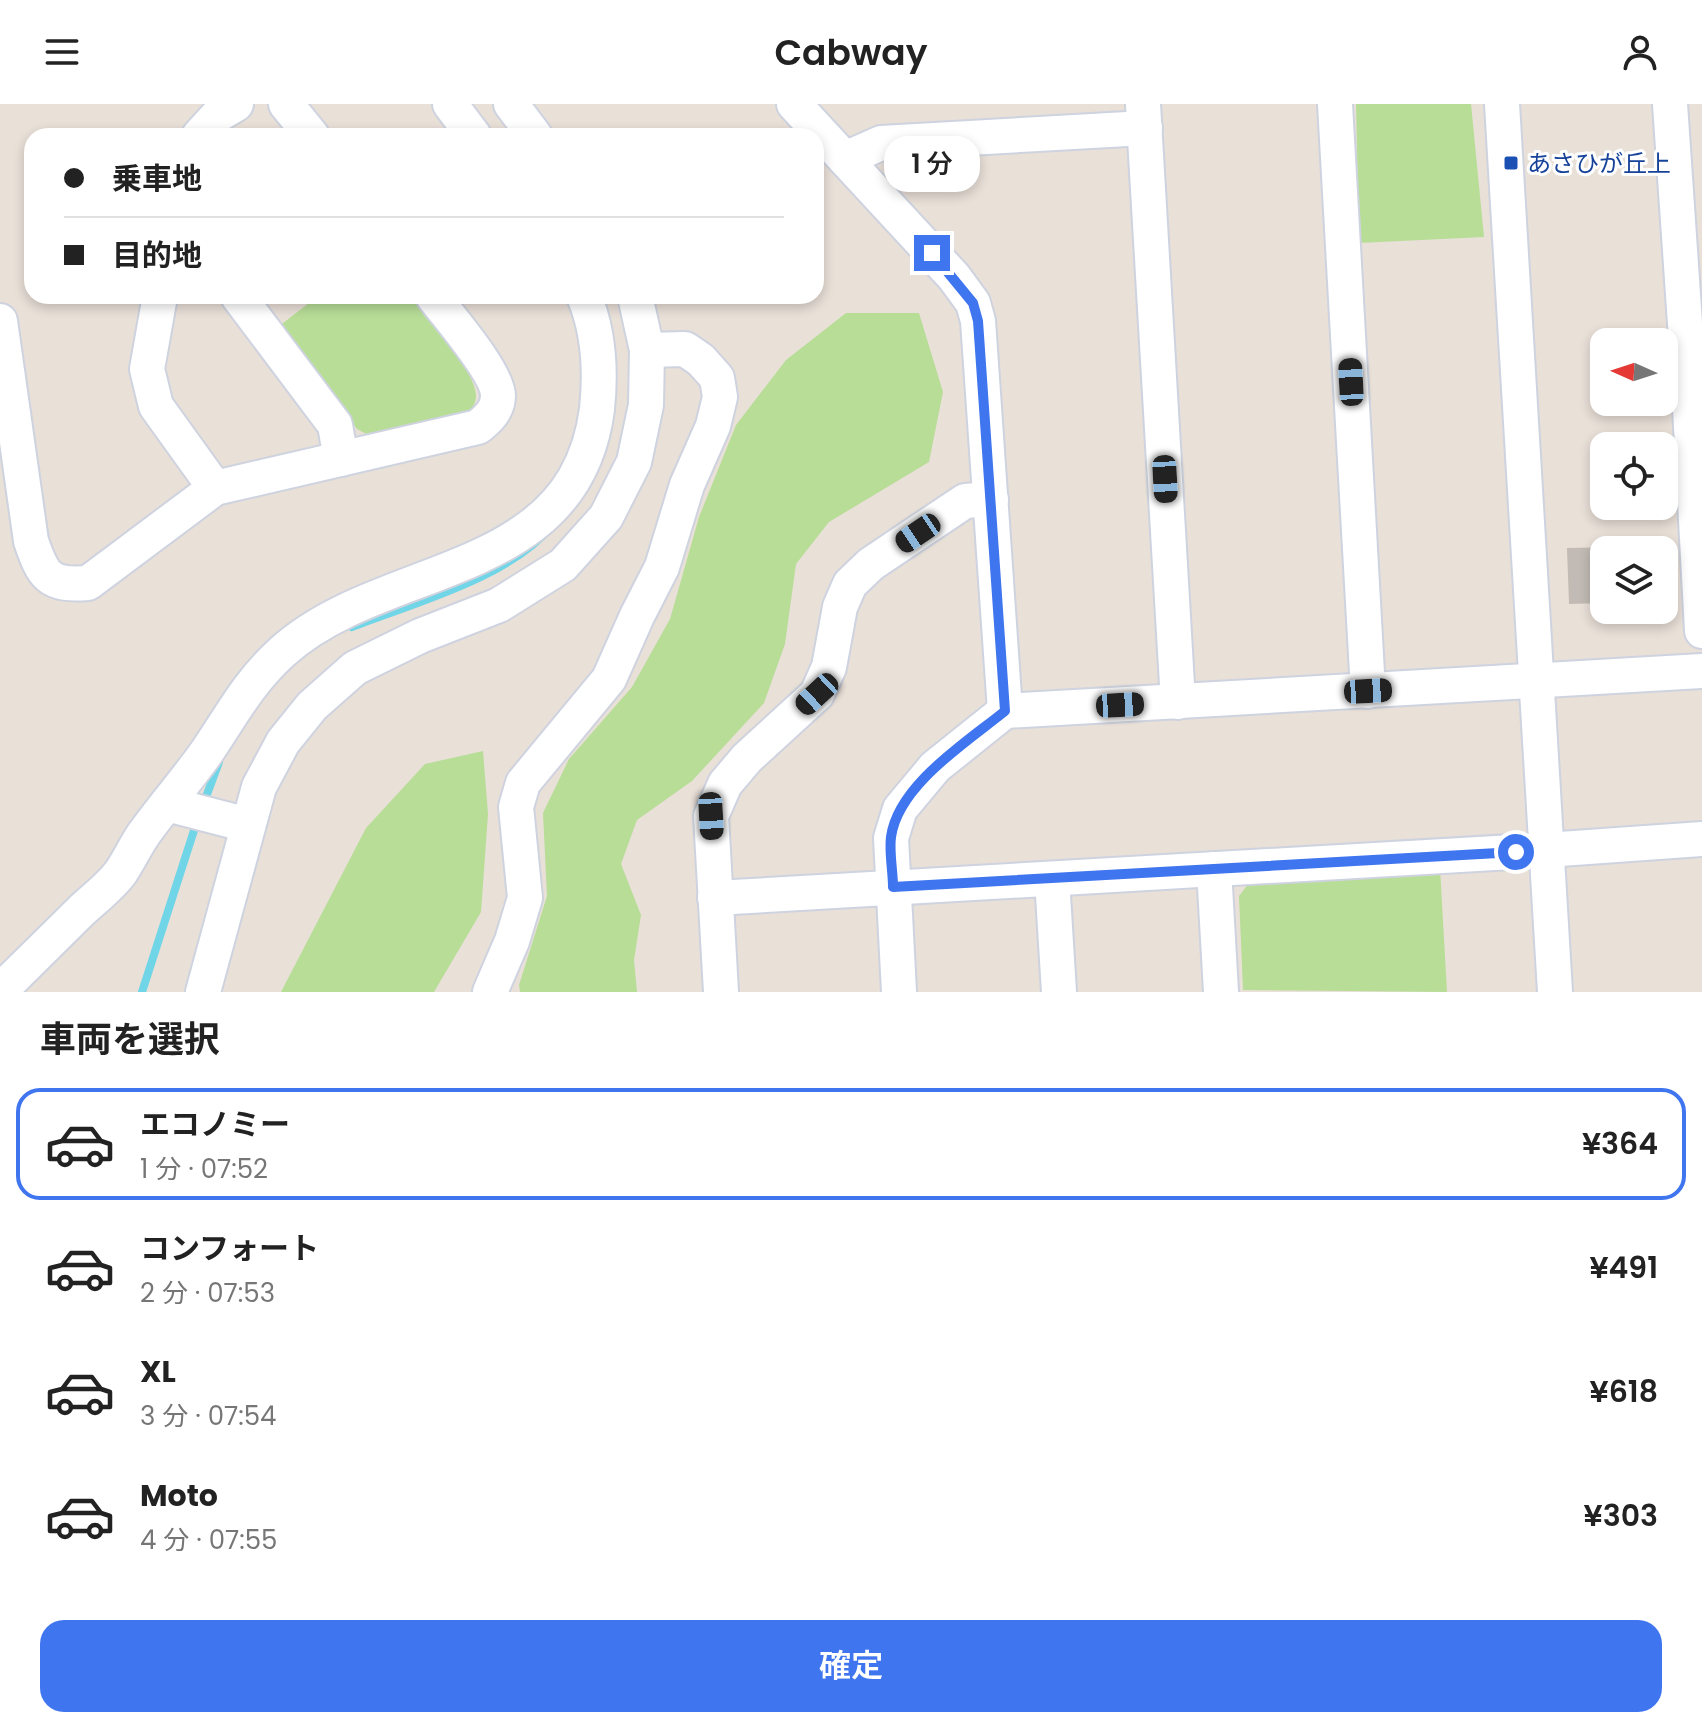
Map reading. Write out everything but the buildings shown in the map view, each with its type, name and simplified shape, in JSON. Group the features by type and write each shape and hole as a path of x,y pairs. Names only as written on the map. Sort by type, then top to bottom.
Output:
{"street":[{"path":"206,128 219,114 236,104"},
{"path":"286,104 306,128"},
{"path":"450,104 468,128"},
{"path":"511,104 529,128"},
{"path":"1335,104 1368,691"},
{"path":"1502,104 1555,992"},
{"path":"1670,104 1689,189 1702,631"},
{"path":"796,105 817,128"},
{"path":"845,159 881,143 1144,116 1178,702"},
{"path":"824,136 954,277 973,303 978,321 1005,711"},
{"path":"159,304 147,369 156,406 215,488"},
{"path":"244,304 335,425 341,459"},
{"path":"0,321 31,541 39,565 49,579 68,584 88,583 215,488 478,427 492,415 498,396 490,373 439,304"},
{"path":"0,991 120,873 141,837 206,752 246,689 281,653 312,627 371,600 476,560 510,542 554,508 578,469 594,432 599,387 598,341 586,304"},
{"path":"203,992 259,787 283,742 312,706 355,668 420,636 499,605 563,565 606,517 634,462 646,405 647,350 637,304"},
{"path":"490,992 512,941 525,898 516,807 523,783 609,679 662,567 687,485 713,426 720,397 717,378 701,360 685,349 647,350"},
{"path":"721,992 711,816 725,784 747,758 817,694 829,667 840,607 850,584 871,564 965,501 991,499"},
{"path":"899,992 891,838 900,809 935,767 1005,711 1702,671"},
{"path":"167,804 248,825"},
{"path":"715,898 1702,839"},
{"path":"1214,869 1221,992"},
{"path":"1052,879 1059,992"}],"green space":[{"path":"1356,104 1471,104 1484,237 1359,243"},
{"path":"308,304 418,304 468,372 474,384 475,402 464,416 372,437 357,429 278,327"},
{"path":"846,313 919,313 943,392 929,462 829,522 796,564 785,644 764,703 692,781 637,820 621,864 641,915 634,960 637,992 520,992 519,985 547,896 543,813 569,759 632,687 670,619 699,517 736,425 786,360"},
{"path":"483,751 488,814 481,912 434,992 281,992 366,828 425,764"},
{"path":"1440,868 1447,992 1243,990 1239,896 1249,883"}],"waterway":[{"path":"352,627 487,574 534,544 552,526"},
{"path":"203,805 219,762"},
{"path":"142,992 198,818"}],"place":[{"name":"あさひが丘上","path":"1511,163"}],"route":[{"path":"932,253 973,303 978,321 1005,711 935,767 900,809 891,838 893,887 1516,852"}]}
